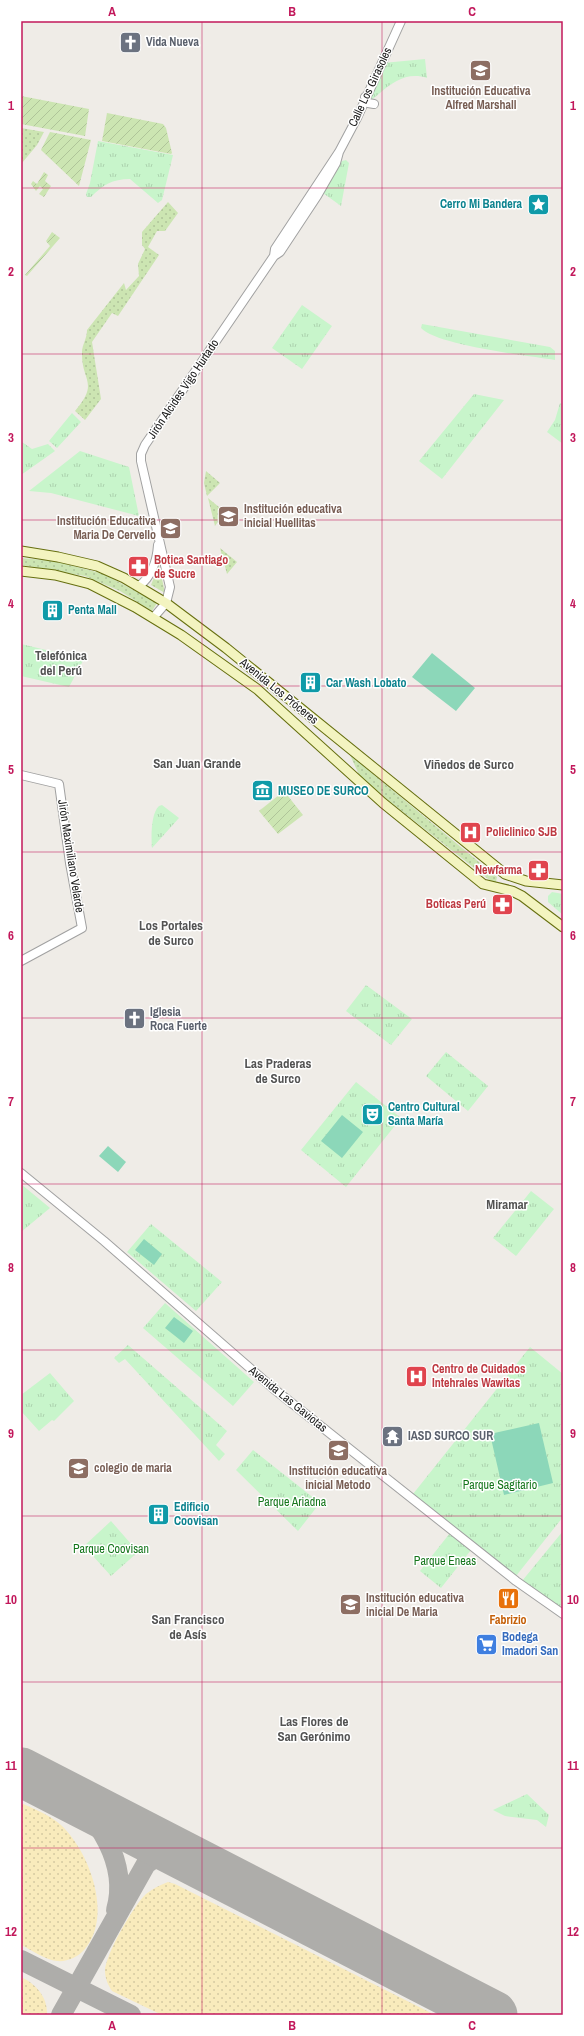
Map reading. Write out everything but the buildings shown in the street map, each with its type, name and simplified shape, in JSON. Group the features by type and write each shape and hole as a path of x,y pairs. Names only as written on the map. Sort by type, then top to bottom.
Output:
{"main road":[{"name":"Avenida Los Próceres","path":"21,551 58,557 97,566 139,586 166,603 226,648 505,874 526,882 563,885"},
{"name":"Avenida Los Próceres","path":"21,571 55,575 90,584 115,596 153,618 244,678 383,803 483,884 522,896 563,927"}],"street":[{"name":"Calle Los Girasoles","path":"339,152 357,118 401,21"},
{"path":"366,97 368,103 374,104"},
{"name":"Jirón Alcides Vigo Hurtado","path":"166,603 170,587 141,461 141,454 145,445 177,397 274,256 275,249 339,152"},
{"name":"Jirón Alcides Vigo Hurtado","path":"139,586 151,573 158,552 158,536"},
{"path":"153,618 166,603"},
{"name":"Jirón Maximiliano Velarde","path":"21,775 59,784 70,863 82,928 21,961"},
{"name":"Avenida Las Gaviotas","path":"21,1173 104,1241 274,1389 516,1581 563,1614"}],"green space":[{"path":"425,59 427,78 414,76 396,81 374,98 369,100 383,63"},
{"path":"21,96 89,109 85,136 21,124"},
{"path":"107,113 163,124 166,128 172,153 102,141"},
{"path":"21,128 44,132 37,145 22,163"},
{"path":"50,132 91,140 79,186 41,150"},
{"path":"98,141 173,155 162,200 158,203 130,179 118,180 108,184 91,197 87,197 86,194 90,183"},
{"path":"346,160 349,163 341,206 323,193 342,161"},
{"path":"44,172 48,175 45,181 51,186 44,197 39,194 43,189 40,186 36,191 31,184 33,181 37,184"},
{"path":"168,202 178,213 165,231 157,231 148,247 159,255 118,316 112,313 92,342 101,399 85,420 75,411 86,394 88,387 82,362 82,352 87,330 124,283 126,290 139,276 138,264 145,249 142,245 142,232"},
{"path":"52,232 60,238 27,276 25,275 50,246 46,241"},
{"path":"302,305 332,326 302,369 272,348"},
{"path":"422,324 550,347 555,351 555,360 463,345 430,334 421,328"},
{"path":"474,394 504,400 442,479 419,461"},
{"path":"560,403 563,404 563,444 547,432 555,420"},
{"path":"72,413 81,422 57,448 49,441"},
{"path":"22,442 32,449 48,444 55,451 21,475"},
{"path":"80,451 129,467 139,516 51,493 29,491"},
{"path":"206,471 220,483 207,496 204,483"},
{"path":"208,498 225,512 215,526"},
{"path":"220,548 237,562 227,574"},
{"path":"21,558 54,561 104,574 157,603 152,611 120,591 85,576 21,565"},
{"path":"159,565 165,593 151,585"},
{"path":"21,644 84,659 69,687 21,676"},
{"path":"432,653 475,688 456,711 412,677"},
{"path":"350,755 497,877 496,882 492,882 361,779"},
{"path":"284,791 303,815 278,834 259,811"},
{"path":"162,805 179,818 152,848 154,814 156,809"},
{"path":"552,892 563,894 563,915 548,902 548,896"},
{"path":"366,985 412,1019 391,1045 346,1011"},
{"path":"446,1052 488,1086 468,1111 426,1076"},
{"path":"356,1082 401,1118 346,1187 301,1150"},
{"path":"342,1115 363,1132 342,1158 321,1141"},
{"path":"108,1146 126,1162 118,1172 99,1156"},
{"path":"21,1184 50,1208 21,1232"},
{"path":"531,1191 554,1209 516,1256 493,1238"},
{"path":"151,1224 222,1282 196,1311 127,1252"},
{"path":"144,1239 162,1254 154,1265 135,1250"},
{"path":"165,1303 254,1382 233,1406 143,1328"},
{"path":"174,1317 193,1331 184,1343 165,1328"},
{"path":"128,1345 227,1431 216,1445 225,1454 219,1461 125,1359 119,1363 114,1358"},
{"name":"Parque Sagitario","path":"530,1347 563,1374 563,1517 516,1576 413,1494"},
{"path":"50,1373 74,1401 54,1421 52,1420 39,1431 21,1411 21,1395"},
{"path":"539,1423 553,1483 504,1495 490,1434"},
{"name":"Parque Ariadna","path":"253,1450 320,1503 298,1531 236,1470"},
{"name":"Parque Coovisan","path":"111,1521 138,1552 111,1576 84,1546"},
{"path":"563,1531 563,1609 522,1581"},
{"name":"Parque Eneas","path":"450,1533 471,1550 441,1588 420,1571"},
{"path":"527,1794 549,1815 546,1827 537,1820 505,1816 493,1810"}],"sand":[{"path":"21,1803 57,1821 71,1836 81,1851 94,1884 97,1902 97,1920 93,1936 82,1953 68,1960 52,1960 43,1957 21,1945"},
{"path":"168,1882 175,1884 435,2015 162,2015 112,1991 107,1981 105,1971 106,1964 121,1931 135,1908 146,1894"},
{"path":"21,1977 32,1983 40,1992 47,2008 47,2015 21,2015"}],"taxiway":[{"path":"60,1792 74,1801 87,1813 108,1842 118,1876 119,1893 116,1910"},
{"path":"140,1833 148,1848 146,1864"},
{"path":"61,2015 146,1864 160,1854 177,1852"},
{"path":"21,1960 131,2015"}],"runway":[{"path":"21,1772 493,2015"}],"place":[{"name":"Vida Nueva","path":"130,42"},
{"name":"Institución Educativa Alfred Marshall","path":"481,70"},
{"name":"Cerro Mi Bandera","path":"538,204"},
{"name":"Institución educativa inicial Huellitas","path":"228,516"},
{"name":"Institución Educativa Maria De Cervello","path":"171,528"},
{"name":"Botica Santiago de Sucre","path":"138,567"},
{"name":"Penta Mall","path":"52,610"},
{"name":"Car Wash Lobato","path":"311,683"},
{"name":"MUSEO DE SURCO","path":"263,791"},
{"name":"Policlinico SJB","path":"471,832"},
{"name":"Newfarma","path":"538,870"},
{"name":"Boticas Perú","path":"502,904"},
{"name":"Iglesia Roca Fuerte","path":"135,1019"},
{"name":"Centro Cultural Santa María","path":"372,1114"},
{"name":"Centro de Cuidados Intehrales Wawitas","path":"417,1376"},
{"name":"IASD SURCO SUR","path":"392,1436"},
{"name":"Institución educativa inicial Metodo","path":"338,1450"},
{"name":"colegio de maria","path":"78,1468"},
{"name":"Edificio Coovisan","path":"159,1514"},
{"name":"Fabrizio","path":"508,1599"},
{"name":"Institución educativa inicial De Maria","path":"350,1605"},
{"name":"Bodega Imadori San","path":"486,1644"}],"district":[{"name":"Telefónica del Perú","path":"61,662"},
{"name":"San Juan Grande","path":"197,763"},
{"name":"Viñedos de Surco","path":"469,764"},
{"name":"Los Portales de Surco","path":"171,932"},
{"name":"Las Praderas de Surco","path":"278,1070"},
{"name":"Miramar","path":"507,1204"},
{"name":"San Francisco de Asís","path":"188,1626"},
{"name":"Las Flores de San Gerónimo","path":"314,1728"}]}
